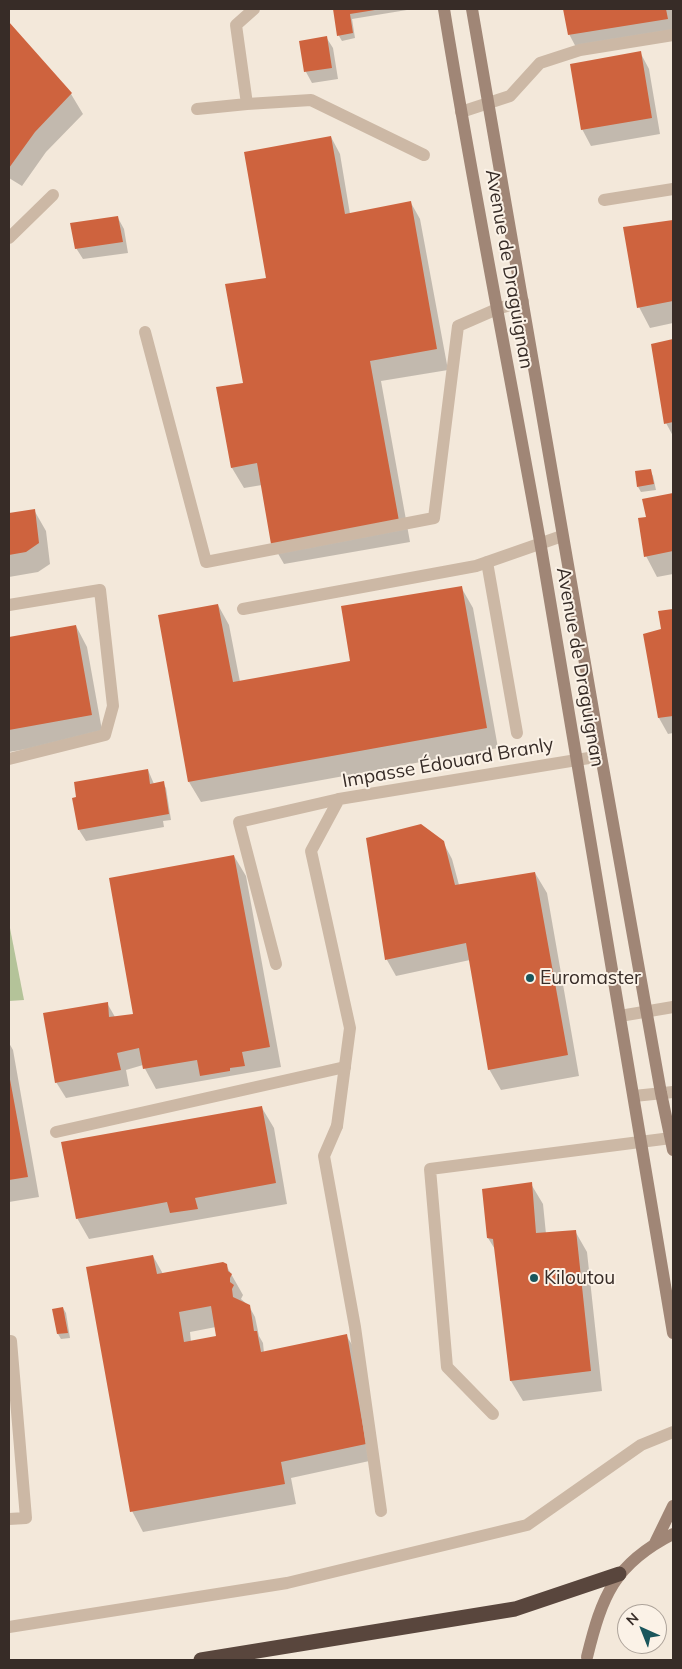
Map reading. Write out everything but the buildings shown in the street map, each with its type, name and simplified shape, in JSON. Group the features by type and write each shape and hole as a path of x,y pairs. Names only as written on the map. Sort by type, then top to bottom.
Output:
{"highway":[{"path":"201,1660 515,1609 619,1574"}],"main road":[{"name":"Avenue de Draguignan","path":"444,9 578,759 673,1334"},
{"name":"Avenue de Draguignan","path":"472,9 601,756 647,1010 667,1092 672,1144"},
{"path":"655,1543 673,1506"},
{"path":"587,1657 604,1598 619,1574 655,1543 673,1534"}],"street":[{"path":"247,104 236,25 254,9"},
{"path":"461,112 510,96 540,63 580,50 673,35"},
{"path":"197,109 311,100 424,155"},
{"path":"604,200 673,189"},
{"path":"9,238 53,195"},
{"path":"145,332 206,562 434,518 458,326 523,300"},
{"path":"243,609 476,566 562,536"},
{"path":"487,562 517,733"},
{"path":"9,605 100,590 113,706 105,735 9,759"},
{"name":"Impasse Édouard Branly","path":"381,1511 355,1327 324,1156 337,1126 350,1028 311,851 339,799 601,756"},
{"path":"276,964 239,822 339,799"},
{"path":"620,1016 673,1007"},
{"path":"56,1132 345,1067"},
{"path":"634,1096 667,1092"},
{"path":"493,1414 447,1367 430,1169 641,1142 672,1144"},
{"path":"9,1341 11,1341 26,1518 9,1519"},
{"path":"9,1627 287,1583 527,1525 641,1445 673,1432"}],"green space":[{"path":"9,923 24,1000 9,1001"}],"place":[{"name":"Euromaster","path":"530,978"},
{"name":"Kiloutou","path":"534,1278"}]}
